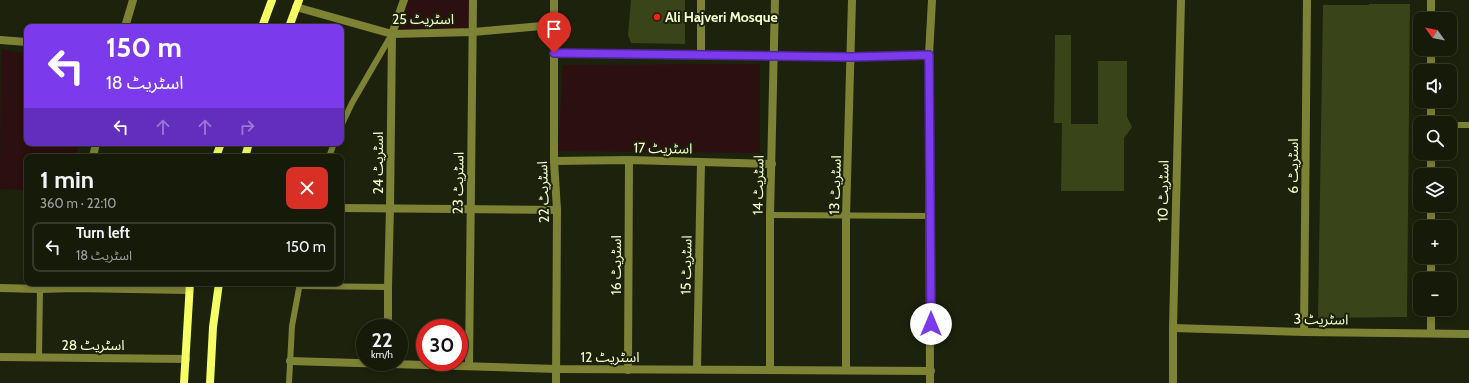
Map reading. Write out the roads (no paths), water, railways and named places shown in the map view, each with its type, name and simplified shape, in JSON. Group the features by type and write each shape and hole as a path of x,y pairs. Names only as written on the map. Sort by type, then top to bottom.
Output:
{"main road":[{"path":"263,24 272,0"},
{"path":"290,24 298,3"},
{"path":"210,383 213,327 219,286"},
{"path":"184,383 189,287"}],"street":[{"path":"125,24 133,0"},
{"name":"اسٹریٹ 24","path":"388,319 392,34 404,0"},
{"name":"اسٹریٹ 23","path":"469,366 473,0"},
{"name":"اسٹریٹ 22","path":"554,0 554,161 557,210 556,383"},
{"path":"701,0 701,55"},
{"name":"اسٹریٹ 14","path":"770,370 770,215 775,0"},
{"name":"اسٹریٹ 13","path":"846,370 846,216 852,0"},
{"path":"930,383 931,216 929,55 932,0"},
{"name":"اسٹریٹ 10","path":"1173,383 1172,328 1181,0"},
{"name":"اسٹریٹ 6","path":"1304,332 1307,0"},
{"path":"1431,0 1431,12"},
{"name":"اسٹریٹ 25","path":"298,3 392,34 473,32 553,25"},
{"path":"0,40 24,42"},
{"path":"554,53 851,57 929,55"},
{"name":"اسٹریٹ 17","path":"554,161 629,160 772,164"},
{"name":"اسٹریٹ 16","path":"628,370 629,160"},
{"name":"اسٹریٹ 15","path":"697,369 701,162"},
{"path":"344,208 557,210"},
{"path":"0,288 40,289 75,286 189,287"},
{"path":"1431,316 1431,333"},
{"name":"اسٹریٹ 3","path":"1172,328 1304,332 1469,334"},
{"name":"اسٹریٹ 28","path":"0,357 186,358"},
{"name":"اسٹریٹ 12","path":"290,361 356,362"},
{"name":"اسٹریٹ 12","path":"408,364 628,370 697,369 931,371"}],"lane":[{"path":"344,120 392,34"},
{"path":"1457,124 1469,125"},
{"path":"770,215 931,216"},
{"path":"289,383 292,326 300,286"},
{"path":"344,286 388,287"},
{"path":"39,358 40,289"}],"place":[{"name":"Ali Hajveri Mosque","path":"657,17"}]}
